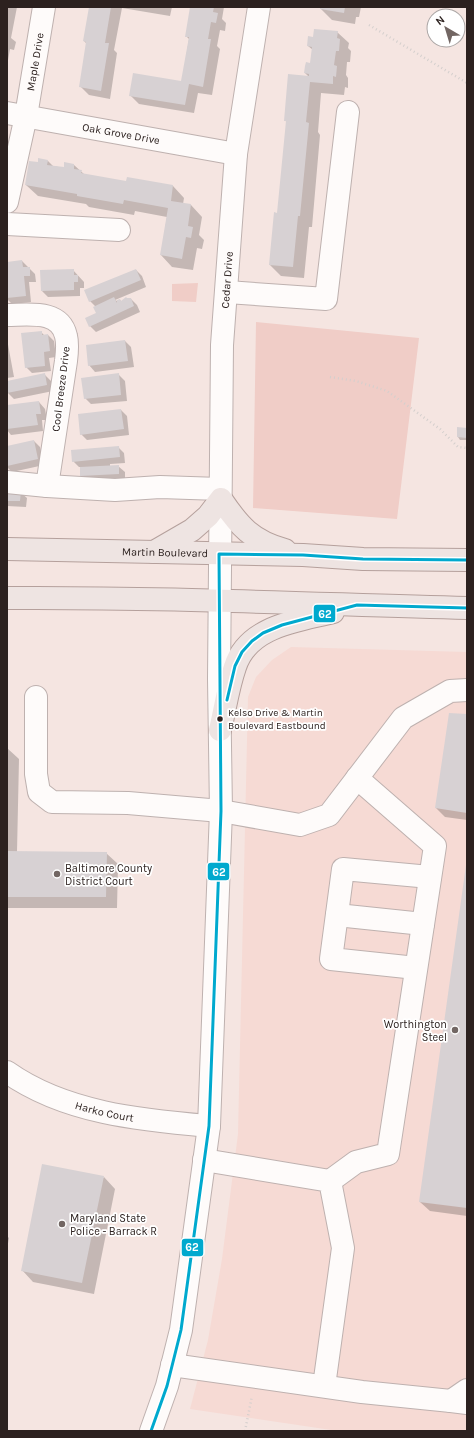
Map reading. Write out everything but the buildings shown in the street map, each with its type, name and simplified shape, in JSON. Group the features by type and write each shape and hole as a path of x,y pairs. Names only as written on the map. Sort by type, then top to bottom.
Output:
{"main road":[{"path":"154,552 192,530 208,516 220,494"},
{"path":"220,494 234,518 244,530 271,546 303,555"},
{"name":"Martin Boulevard","path":"7,549 303,555 363,559 467,560"},
{"path":"7,598 220,601 467,608"},
{"path":"220,730 235,666 242,652 252,641 263,633 282,625 357,606"}],"street":[{"name":"Maple Drive","path":"7,202 16,114 44,7"},
{"name":"Cedar Drive","path":"151,1431 167,1386 181,1330 209,1126 221,811 219,554 222,345 236,154 259,7"},
{"path":"227,292 326,299 348,112"},
{"name":"Oak Grove Drive","path":"16,114 236,154"},
{"path":"7,224 119,230"},
{"name":"Cool Breeze Drive","path":"7,315 40,314 47,316 58,322 66,335 66,361 47,486"},
{"path":"7,482 115,490 160,487 220,494"},
{"path":"36,697 36,774 39,792 52,802 128,803 221,811 300,825 329,815 403,718 450,691 467,690"},
{"path":"204,1160 330,1181 356,1162 388,1154 435,846 358,778"},
{"path":"416,968 332,959 343,869 430,877"},
{"path":"337,915 423,924"},
{"name":"Harko Court","path":"7,1072 39,1092 77,1105 158,1122 209,1126"},
{"path":"324,1386 343,1248 330,1181"},
{"path":"172,1365 362,1392 462,1398"}],"path":[{"path":"369,25 467,83"},
{"path":"330,376 356,381 387,391 440,429 458,447 467,448"},
{"path":"245,1431 256,1377"}],"shaded area":[{"path":"198,283 196,302 172,301 172,284"},
{"path":"256,322 419,338 397,519 253,508"},
{"path":"291,647 467,652 467,1431 338,1431 190,1409 208,1340 222,1259 238,1134 248,697 256,677 272,660"}],"transit line":[{"name":"62","path":"151,1431 167,1386 181,1330 209,1126 221,811 219,554 303,555 363,559 467,560"},
{"name":"62","path":"227,700 235,666 242,652 252,641 263,633 282,625 357,605 467,608"}],"place":[{"name":"Kelso Drive & Martin Boulevard Eastbound","path":"220,719"},
{"name":"Baltimore County District Court","path":"57,874"},
{"name":"Worthington Steel","path":"455,1030"},
{"name":"Maryland State Police - Barrack R","path":"62,1224"}]}
